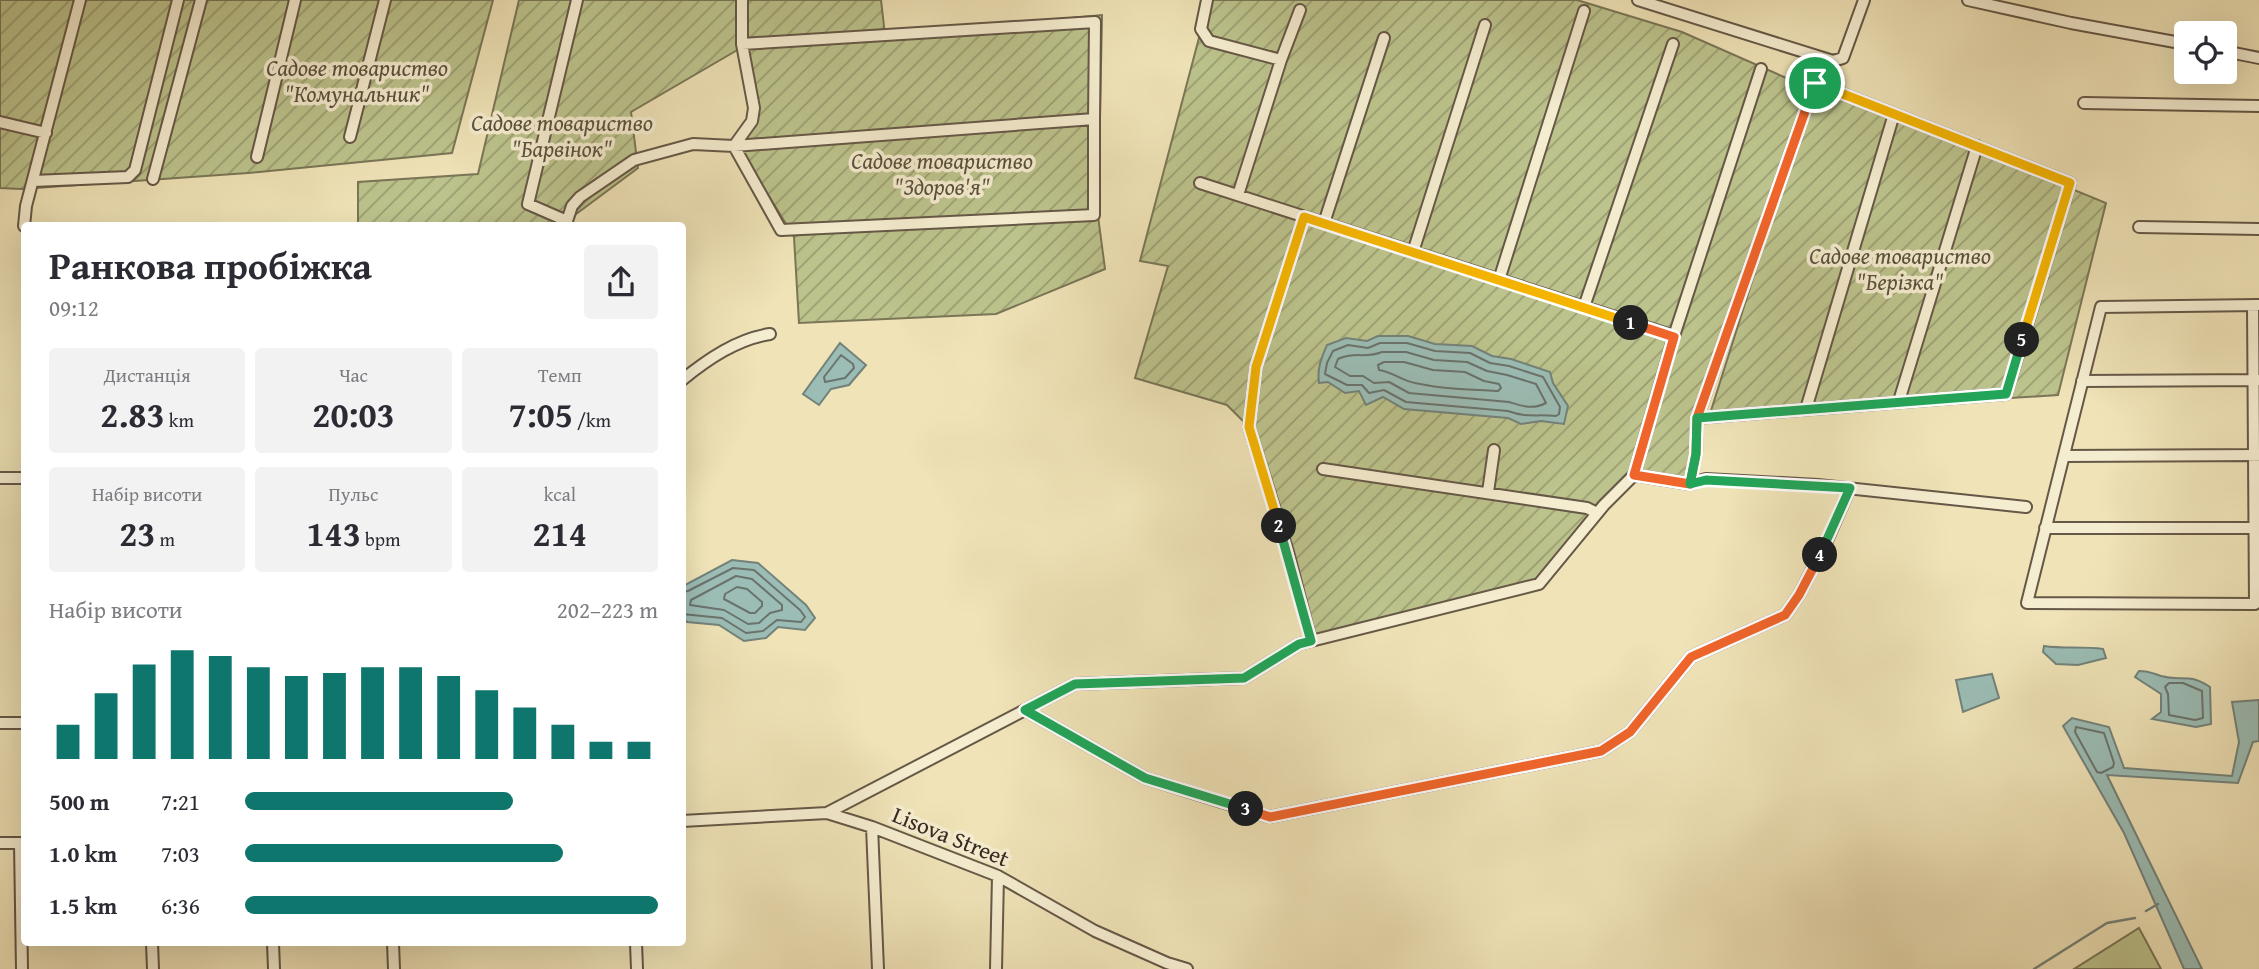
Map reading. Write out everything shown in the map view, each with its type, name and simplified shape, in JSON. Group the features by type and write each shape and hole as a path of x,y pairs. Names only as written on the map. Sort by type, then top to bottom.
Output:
{"street":[{"path":"24,222 26,206 80,0"},
{"path":"33,181 128,177 135,170 178,0"},
{"path":"153,179 201,0"},
{"path":"257,157 295,0"},
{"path":"350,137 385,0"},
{"path":"564,222 528,204 577,0"},
{"path":"734,146 752,121 754,108 742,44 742,0"},
{"path":"1207,0 1201,29 1209,41 1281,60"},
{"path":"1639,0 1833,61 1843,58 1864,0"},
{"path":"1968,0 2174,42"},
{"path":"1238,195 1281,60 1300,10"},
{"path":"1499,280 1584,11"},
{"path":"734,146 781,230 1094,215 1095,22 742,44"},
{"path":"1413,252 1485,25"},
{"path":"1324,223 1384,38"},
{"path":"1584,307 1673,44"},
{"path":"2237,54 2259,58"},
{"path":"827,813 1075,684 1244,678 1299,644 1539,584 1597,513 1634,475 1674,337 1761,69"},
{"path":"1690,484 1696,454 1697,418 1815,83 2070,183 2006,394 1697,418"},
{"path":"2084,103 2259,106"},
{"path":"1806,408 1894,114"},
{"path":"566,222 572,206 580,197 634,160 692,144 734,146 1094,119"},
{"path":"0,122 46,132"},
{"path":"1899,401 1977,146"},
{"path":"1200,183 1674,337"},
{"path":"1304,217 1256,367 1249,427 1311,641"},
{"path":"2139,227 2259,229"},
{"path":"2256,305 2255,604 2027,603 2101,307 2256,305"},
{"path":"686,377 705,362 751,337 770,334"},
{"path":"2082,381 2256,380"},
{"path":"1488,492 1493,450"},
{"path":"2064,456 2256,455"},
{"path":"1323,468 1587,508 1597,513"},
{"path":"1634,475 1690,484 1706,480 1850,488 2026,507"},
{"path":"0,478 21,478"},
{"path":"1025,710 1145,778 1270,817 1601,751 1630,732 1691,657 1785,615 1799,595 1826,543 1850,488"},
{"path":"2045,528 2257,528"},
{"path":"0,723 21,723"},
{"name":"Lisova Street","path":"686,821 827,813 872,827 998,876 1095,931 1187,969"},
{"path":"872,827 878,969"},
{"path":"0,843 21,843"},
{"path":"996,969 998,876"},
{"path":"22,946 22,969"},
{"path":"152,946 153,969"},
{"path":"273,946 274,969"},
{"path":"393,946 394,969"},
{"path":"636,946 638,969"}],"green space":[{"name":"Садове товариство \"Комунальник\"","path":"0,0 493,0 452,153 248,173 21,189 0,188"},
{"name":"Садове товариство \"Здоров'я\"","path":"519,0 881,0 885,35 1102,15 1098,216 1105,269 996,314 799,323 794,237 736,142 758,111 746,45 631,112 638,168 565,222 358,222 358,182 478,174"},
{"path":"1209,0 1577,0 1682,32 1809,88 1697,417 1690,484 1634,475 1539,584 1311,641 1249,427 1227,405 1135,378 1168,266 1140,261"},
{"name":"Садове товариство \"Берізка\"","path":"1815,83 2106,203 2058,395 1709,417"},
{"path":"2139,928 2161,969 2074,969"}],"water":[{"path":"1378,336 1408,336 1435,344 1472,346 1492,356 1511,359 1550,372 1553,383 1568,406 1564,424 1541,421 1521,424 1508,418 1404,409 1383,397 1366,405 1359,391 1345,393 1328,382 1319,383 1320,364 1327,345 1346,338 1367,341"},
{"path":"840,343 866,365 849,385 831,389 819,405 803,394"},
{"path":"732,560 758,563 806,605 815,618 805,630 778,627 766,638 744,641 719,625 687,622 686,584"},
{"path":"2044,646 2103,649 2106,658 2078,665 2056,664 2043,652"},
{"path":"2139,671 2168,678 2190,679 2210,687 2211,724 2196,727 2152,719 2161,712 2161,694 2135,677"},
{"path":"1992,674 1999,698 1963,712 1956,680"},
{"path":"2259,700 2259,741 2253,742 2238,783 2107,775 2202,969 2184,969 2124,833 2063,726 2072,718 2109,727 2124,768 2232,776 2239,742 2232,702"}],"waterway":[{"path":"2146,911 2158,904"},
{"path":"2034,969 2107,923 2135,918"}],"route":[{"path":"1815,83 1697,418 1696,454 1690,484 1634,475 1674,337 1304,217 1256,367 1249,427 1311,641 1299,644 1244,678 1075,684 1025,710 1145,778 1270,817 1601,751 1630,732 1691,657 1785,615 1799,595 1826,543 1850,488 1706,480 1690,484 1696,454 1697,418 2006,394 2070,183 1815,83"}],"park label":[{"name":"Садове товариство \"Барвінок\"","path":"562,135"}]}
